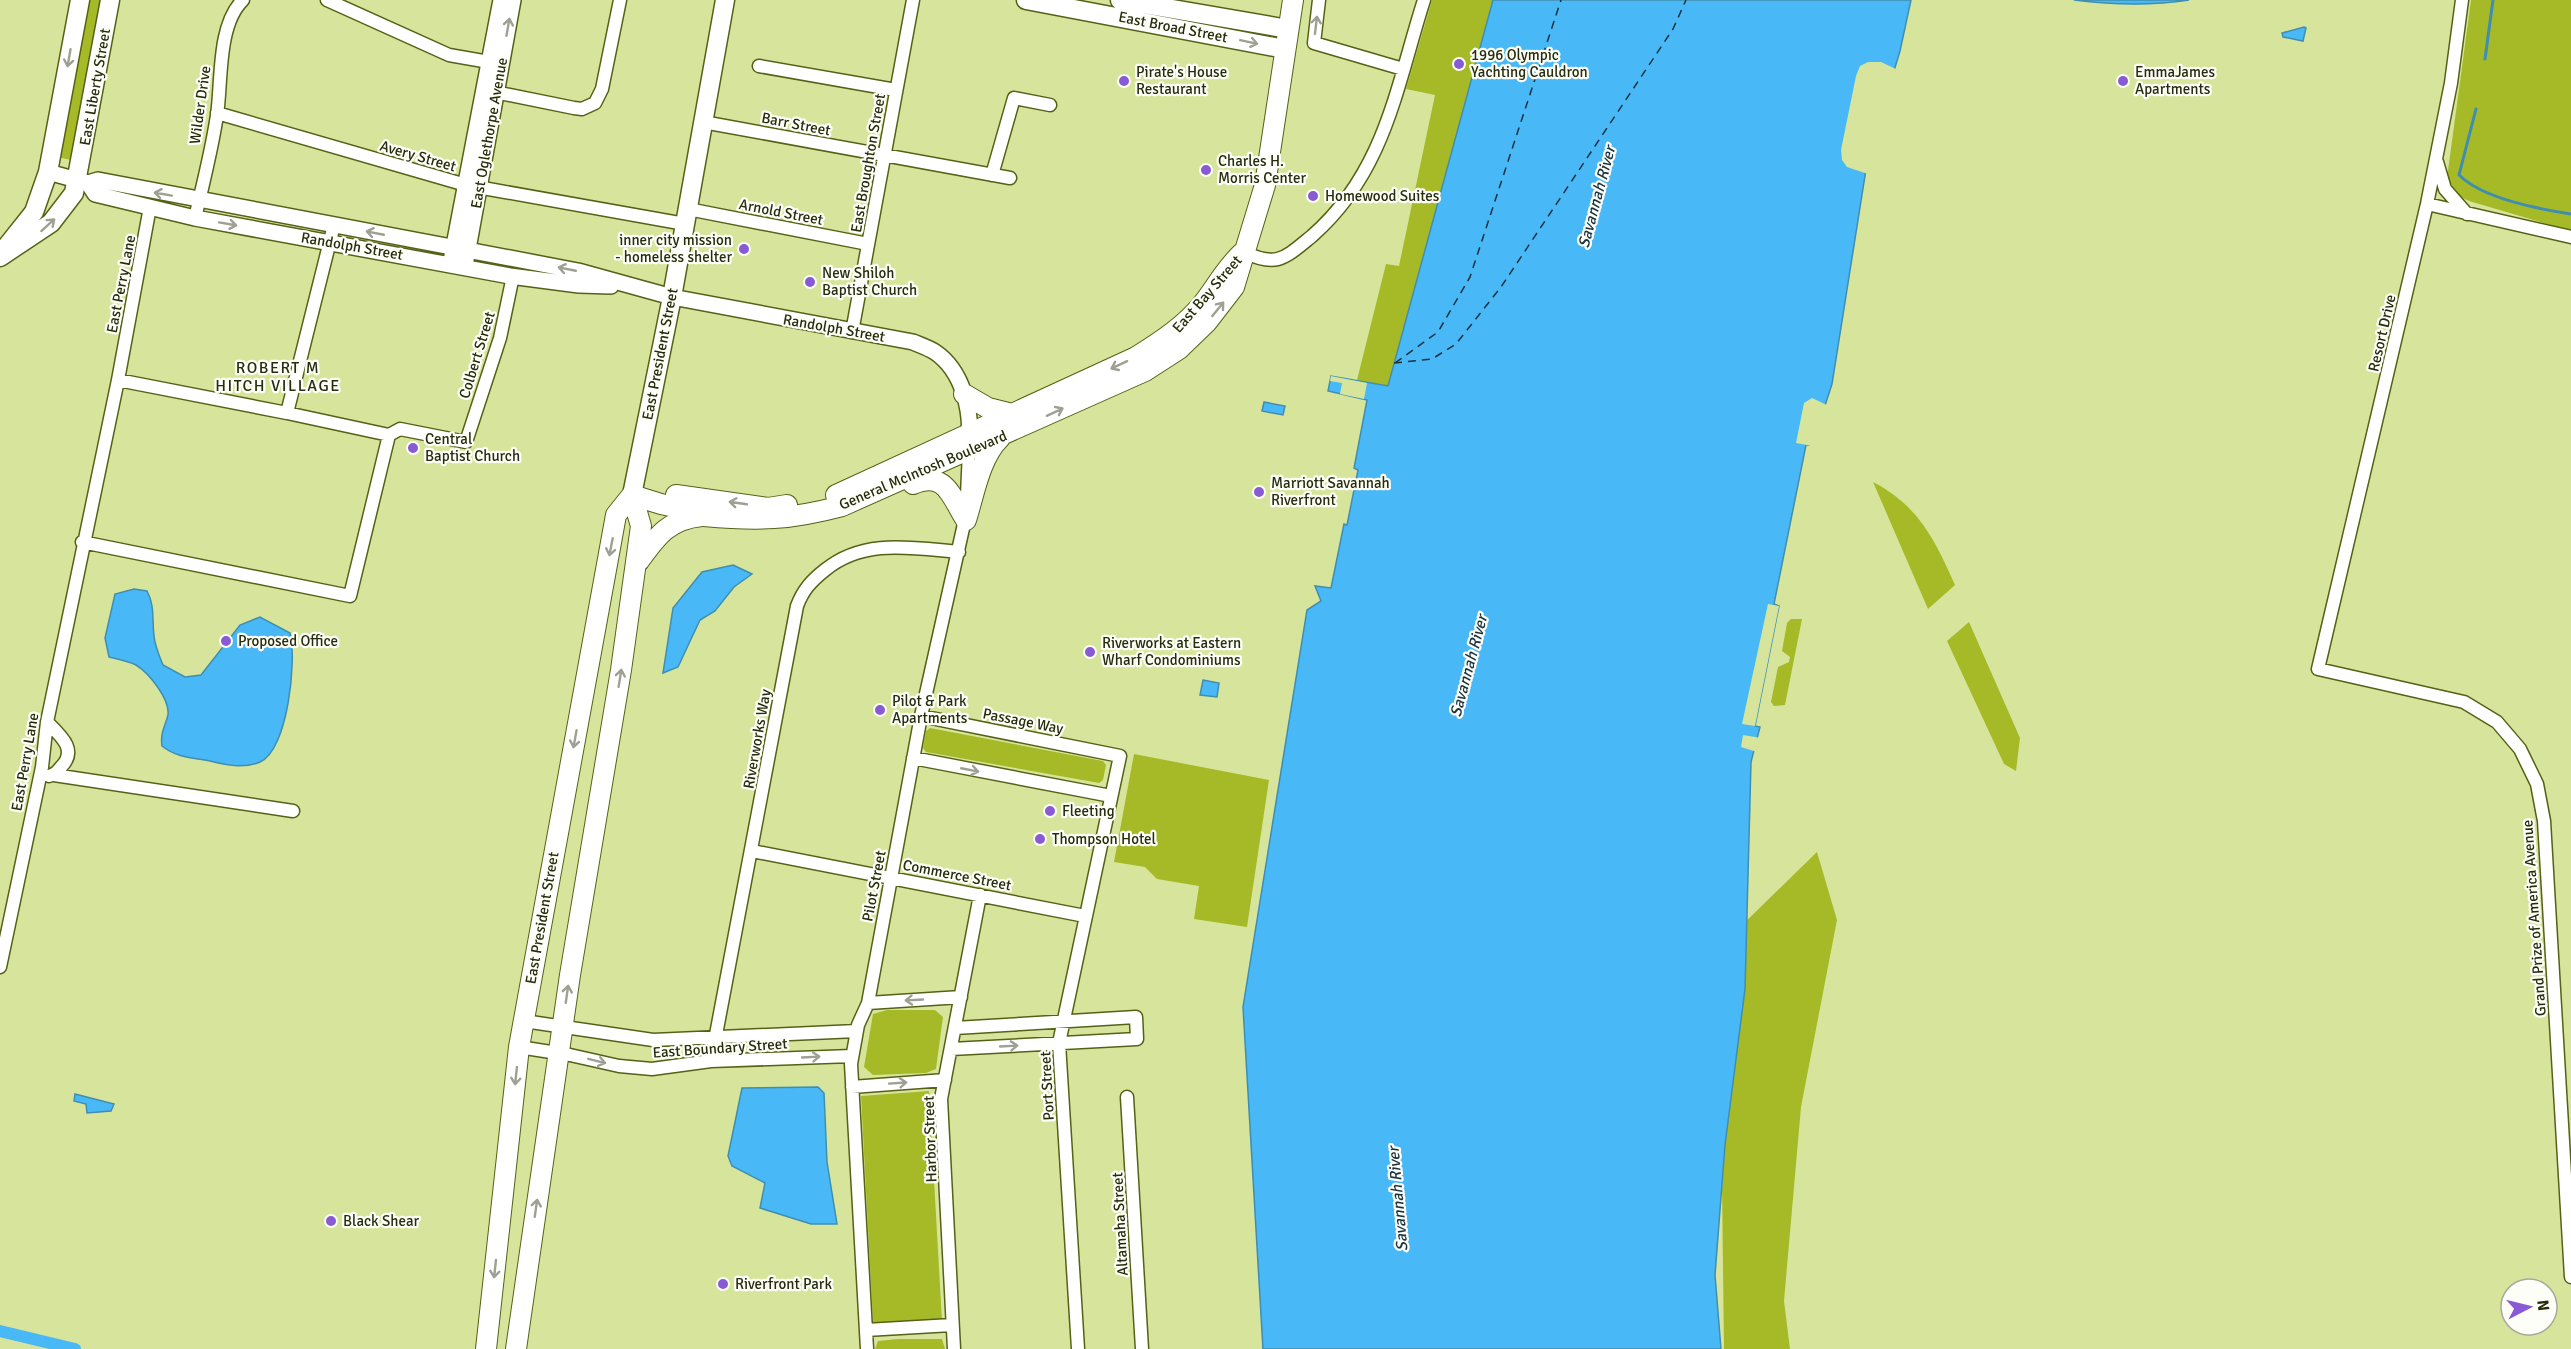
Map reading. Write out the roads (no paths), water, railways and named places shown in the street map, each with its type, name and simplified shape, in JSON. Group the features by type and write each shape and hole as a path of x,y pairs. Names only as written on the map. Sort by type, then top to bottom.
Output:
{"main road":[{"name":"East Liberty Street","path":"0,255 26,224 48,172 80,0"},
{"name":"East Liberty Street","path":"0,255 51,223 82,179 110,0"},
{"name":"East President Street","path":"516,1349 562,1026 621,670 636,565 641,526 633,495 672,297 725,0"},
{"name":"East Broad Street","path":"1026,0 1157,10 1288,29"},
{"name":"East Broad Street","path":"1120,0 1157,10 1283,58"},
{"path":"1283,58 1293,0"},
{"name":"General McIntosh Boulevard","path":"633,495 663,493 768,508 816,502 969,442 1002,436 1145,371 1179,349 1207,322 1234,287 1265,185 1283,58"},
{"name":"East Bay Street","path":"1170,336 1204,302 1228,266 1244,252"},
{"name":"General McIntosh Boulevard","path":"633,495 698,512 704,516 755,521 804,516 842,506 969,442 1012,414 1136,357 1170,336"},
{"path":"964,394 988,408 1012,414"},
{"path":"966,520 992,446 1002,436"},
{"path":"842,506 877,500 925,479 935,479 950,491 966,520"},
{"name":"East President Street","path":"486,1349 519,1047 616,515 633,495"},
{"path":"636,565 666,527 686,517 704,516"}],"street":[{"name":"Wilder Drive","path":"195,218 217,113 219,72 233,15 243,0"},
{"path":"327,0 449,55 489,62"},
{"name":"East Oglethorpe Avenue","path":"490,92 489,62 501,0"},
{"name":"East Oglethorpe Avenue","path":"458,265 490,92 513,0"},
{"path":"490,92 582,109 595,103 602,89 620,0"},
{"name":"East Broughton Street","path":"852,332 913,0"},
{"path":"1319,0 1314,43 1403,69"},
{"path":"1244,252 1267,261 1277,259 1304,243 1339,209 1360,182 1377,150 1424,0"},
{"name":"Resort Drive","path":"2318,669 2427,204 2437,157 2462,0"},
{"path":"759,66 896,90"},
{"path":"992,175 1014,98 1050,105"},
{"name":"Avery Street","path":"217,113 473,187 686,217"},
{"name":"Barr Street","path":"703,122 884,157 1010,178"},
{"path":"2437,157 2445,189 2467,214"},
{"name":"Randolph Street","path":"48,172 578,271 672,297 914,342 935,351 958,379 964,394 969,442"},
{"name":"Randolph Street","path":"82,179 95,194 195,218 513,276 579,285 623,285"},
{"path":"2427,204 2571,237"},
{"name":"East Perry Lane","path":"0,967 39,778 47,722 82,542 118,380 150,207"},
{"name":"Arnold Street","path":"686,217 868,244"},
{"path":"287,413 334,225"},
{"name":"Colbert Street","path":"389,435 400,429 466,442 500,338 513,276"},
{"path":"82,542 350,596 389,435 118,380"},
{"name":"Pilot Street","path":"867,1349 852,1056 856,1031 868,1004 921,716 966,520 969,442"},
{"name":"Riverworks Way","path":"711,1061 797,606 802,592 836,561 859,550 875,548 959,552"},
{"name":"Grand Prize of America Avenue","path":"2318,669 2464,702 2497,722 2520,749 2536,784 2544,821 2571,1276"},
{"name":"Passage Way","path":"921,716 1120,756"},
{"path":"47,722 64,739 69,751 69,759 54,775"},
{"name":"Port Street","path":"1078,1349 1059,1043 1120,756"},
{"path":"913,758 1111,796"},
{"path":"39,778 54,775 293,811"},
{"name":"Commerce Street","path":"752,850 1085,916"},
{"name":"Harbor Street","path":"954,1349 941,1099 980,895"},
{"path":"868,1004 961,997"},
{"path":"951,1049 1137,1039 1136,1017 955,1028"},
{"name":"East Boundary Street","path":"524,1021 639,1039 714,1039 856,1031"},
{"name":"East Boundary Street","path":"519,1047 619,1066 651,1069 711,1061 852,1056"},
{"path":"852,1087 945,1080"},
{"name":"Altamaha Street","path":"1127,1097 1142,1349"},
{"path":"866,1330 952,1325"}],"water":[{"name":"Savannah River","path":"1493,0 1911,0 1900,51 1868,157 1832,384 1818,427 1809,445 1806,445 1774,604 1779,606 1755,726 1760,727 1751,762 1745,989 1725,1145 1715,1275 1721,1349 1263,1349 1243,1007 1307,610 1321,601 1315,586 1331,588 1358,470 1354,468 1367,400 1328,391 1331,376 1388,386"},
{"path":"2074,0 2189,0 2132,4"},
{"path":"2306,28 2303,41 2283,37 2282,33"},
{"path":"1264,402 1285,406 1283,415 1262,411"},
{"path":"733,565 752,574 734,587 715,611 700,620 678,667 663,673 673,608 702,572"},
{"path":"134,589 147,591 150,597 155,642 163,665 185,677 201,675 240,625 260,617 290,633 291,682 284,723 270,754 260,762 241,766 229,765 178,755 162,746 162,734 168,709 162,694 147,674 136,665 109,657 105,638 115,594"},
{"path":"1203,680 1219,683 1217,697 1200,695"},
{"path":"818,1087 824,1093 827,1162 837,1224 811,1224 760,1208 765,1183 732,1166 728,1156 742,1088"},
{"path":"75,1094 114,1104 111,1111 87,1113 86,1104 74,1101"}],"waterway":[{"path":"2485,59 2493,0"},
{"path":"2476,109 2459,175 2482,191 2496,197 2527,206 2571,214"},
{"path":"0,1331 75,1349"}],"place":[{"name":"1996 Olympic Yachting Cauldron","path":"1459,64"},
{"name":"Pirate's House Restaurant","path":"1124,81"},
{"name":"EmmaJames Apartments","path":"2123,81"},
{"name":"Charles H. Morris Center","path":"1206,170"},
{"name":"Homewood Suites","path":"1313,196"},
{"name":"inner city mission - homeless shelter","path":"744,249"},
{"name":"New Shiloh Baptist Church","path":"810,282"},
{"name":"Central Baptist Church","path":"413,448"},
{"name":"Marriott Savannah Riverfront","path":"1259,492"},
{"name":"Proposed Office","path":"226,641"},
{"name":"Riverworks at Eastern Wharf Condominiums","path":"1090,652"},
{"name":"Pilot & Park Apartments","path":"880,710"},
{"name":"Fleeting","path":"1050,811"},
{"name":"Thompson Hotel","path":"1040,839"},
{"name":"Black Shear","path":"331,1221"},
{"name":"Riverfront Park","path":"723,1284"}],"district":[{"name":"ROBERT M HITCH VILLAGE","path":"278,377"}]}
